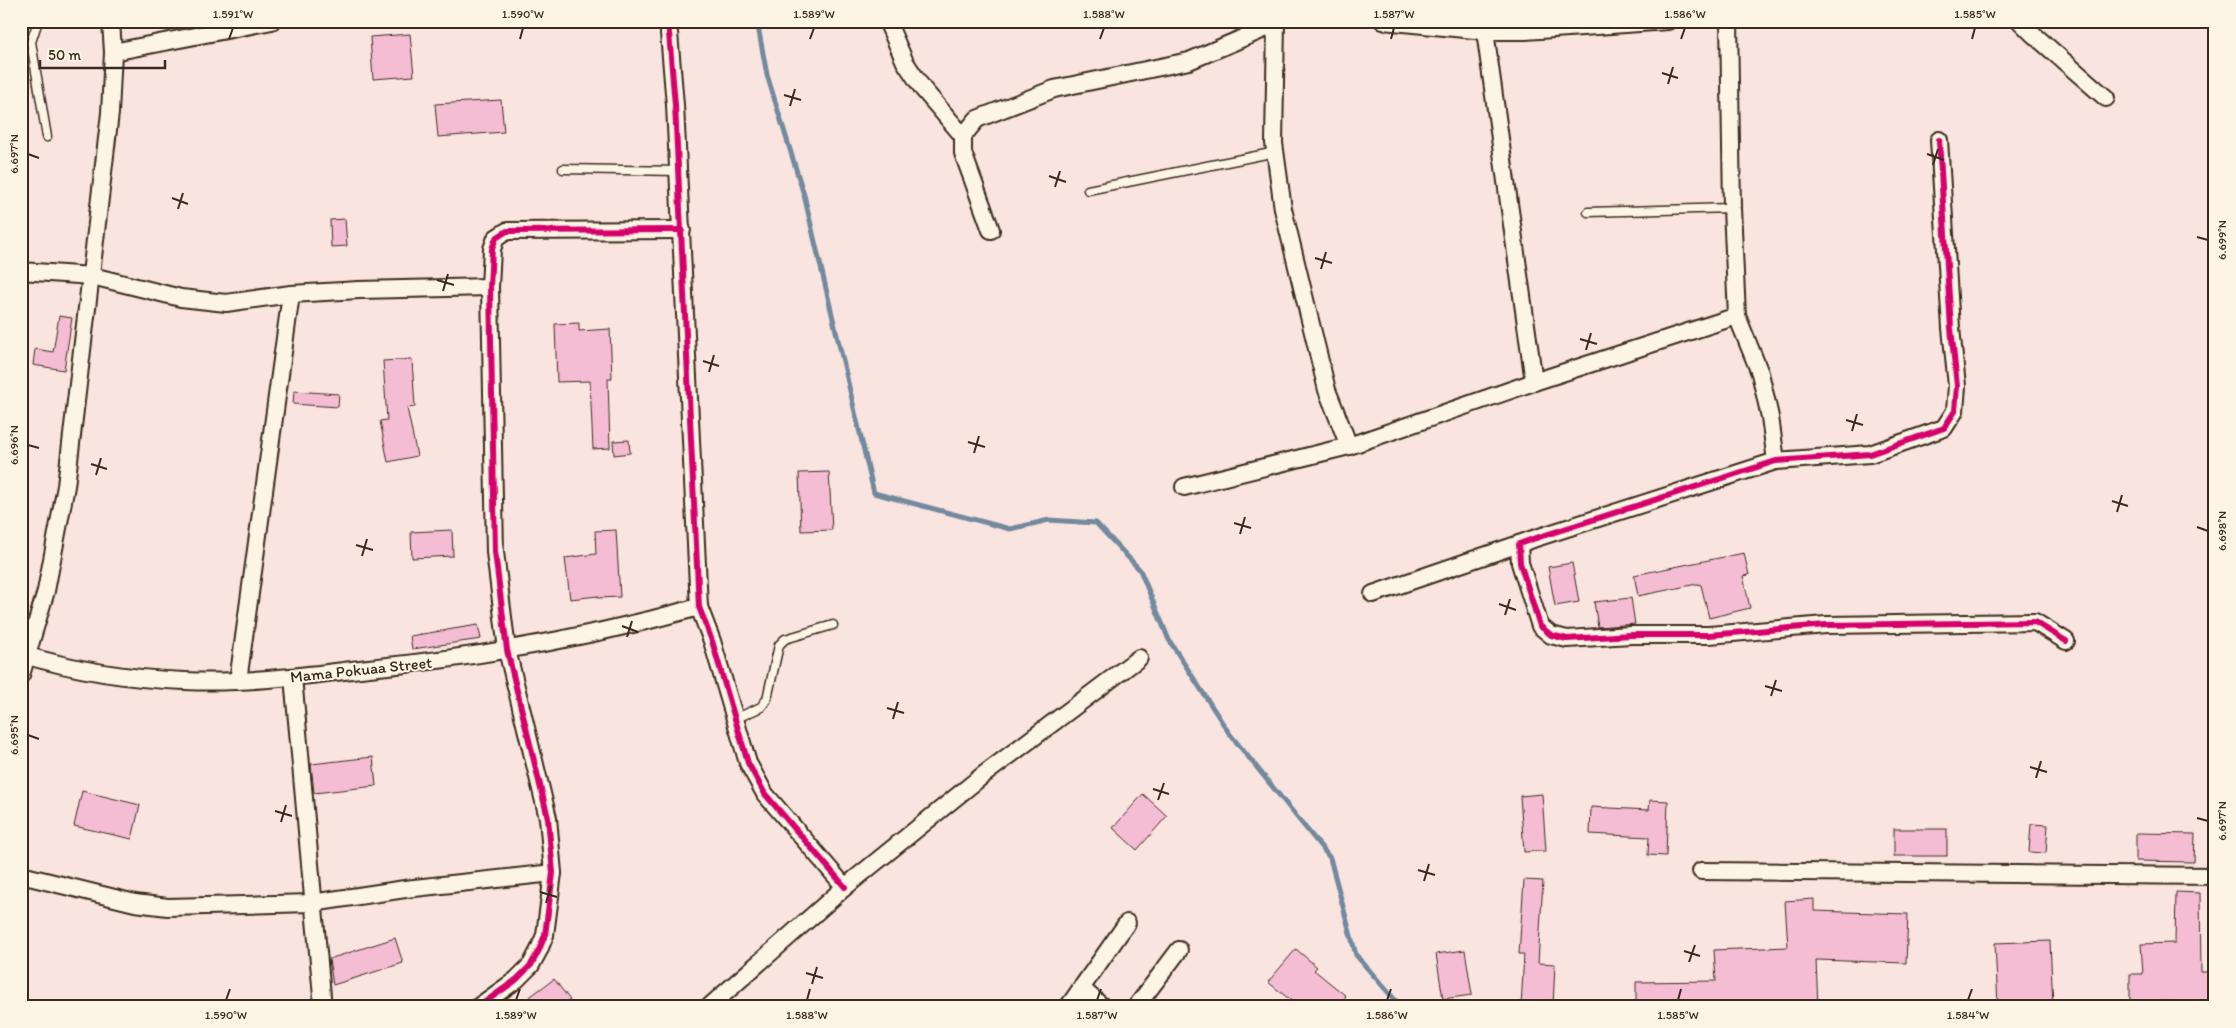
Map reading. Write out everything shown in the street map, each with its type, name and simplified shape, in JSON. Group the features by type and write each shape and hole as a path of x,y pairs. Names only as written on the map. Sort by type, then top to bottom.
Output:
{"street":[{"path":"21,675 25,655 46,591 66,486 110,113 113,52 111,21"},
{"path":"113,52 272,21"},
{"path":"668,21 682,230 699,607 712,641 748,762 765,794 845,887"},
{"path":"887,21 905,62 923,89 963,136 963,153 991,230"},
{"path":"1383,21 1485,30 1525,31 1668,21"},
{"path":"1729,21 1732,208 1738,316 1760,372 1770,417 1776,461"},
{"path":"2020,21 2032,34 2106,98"},
{"path":"963,136 978,119 1054,88 1189,61 1276,23 1274,144 1283,209 1327,390 1349,446"},
{"path":"1485,30 1534,382"},
{"path":"1373,594 1519,544 1776,461 1870,454 1944,428 1955,411 1957,386 1939,140"},
{"path":"478,1007 516,980 531,965 545,935 554,873 548,818 506,650 495,552 490,287 492,249 496,238 507,231 682,230"},
{"path":"21,271 92,276 181,298 226,303 292,294 359,290 490,287"},
{"path":"238,680 292,294"},
{"path":"1184,487 1349,446 1534,382 1738,316"},
{"path":"1519,544 1520,563 1540,626 1551,635 1567,639 1631,635 1709,635 1826,625 2035,622 2066,641"},
{"name":"Mama Pokuaa Street","path":"25,655 104,674 185,681 293,677 413,664 506,650 664,617 699,607"},
{"path":"709,1007 845,887 982,776 1139,658"},
{"path":"293,677 312,903 323,1007"},
{"path":"1701,870 2215,876"},
{"path":"21,876 135,903 168,907 312,903 554,873"},
{"path":"1068,1007 1127,923"},
{"path":"1136,1007 1179,950"},
{"path":"1081,988 1103,1007"}],"lane":[{"path":"38,21 31,42 46,137"},
{"path":"1088,190 1276,152"},
{"path":"563,169 678,171"},
{"path":"1588,212 1732,208"},
{"path":"736,719 761,707 766,699 779,645 785,639 833,624"}],"building":[{"path":"410,34 414,76 373,79 370,37"},
{"path":"501,100 504,132 438,137 435,104"},
{"path":"345,219 347,246 331,247 330,220"},
{"path":"59,316 72,318 64,370 33,365 35,349 53,352"},
{"path":"579,323 579,331 610,329 612,379 608,379 610,448 593,449 590,381 557,382 555,324"},
{"path":"412,359 415,407 407,408 417,456 388,462 380,421 387,420 383,361"},
{"path":"294,391 339,394 338,407 293,404"},
{"path":"629,440 630,453 614,455 613,441"},
{"path":"829,472 832,530 801,531 799,473"},
{"path":"452,530 453,556 412,558 411,532"},
{"path":"616,530 620,597 598,598 598,596 570,599 565,558 596,554 595,531"},
{"path":"1744,553 1749,575 1743,576 1750,608 1709,618 1701,585 1697,584 1638,596 1634,575"},
{"path":"1572,563 1579,602 1555,606 1548,567"},
{"path":"1631,598 1635,624 1598,627 1594,602"},
{"path":"478,625 481,639 412,649 410,636"},
{"path":"373,757 376,786 314,793 311,764"},
{"path":"82,791 140,805 132,839 74,826"},
{"path":"1143,794 1167,816 1137,850 1113,828"},
{"path":"1542,794 1546,851 1524,852 1520,796"},
{"path":"1650,800 1668,801 1666,856 1648,855 1649,837 1590,834 1591,807 1649,810"},
{"path":"2031,824 2048,825 2046,853 2029,852"},
{"path":"1894,829 1947,829 1947,856 1894,856"},
{"path":"2136,833 2195,834 2194,862 2136,861"},
{"path":"1524,880 1543,881 1538,963 1555,964 1553,1007 1521,1007 1524,954 1519,954"},
{"path":"2176,892 2200,893 2201,972 2215,972 2215,1002 2130,1001 2130,974 2143,974 2141,944 2175,943"},
{"path":"1814,899 1814,911 1908,914 1906,963 1816,960 1818,1007 1790,1007 1790,1004 1636,1007 1636,982 1716,981 1714,950 1788,947 1785,901"},
{"path":"395,938 403,963 333,985 329,959"},
{"path":"2050,941 2053,1006 1998,1007 1995,943"},
{"path":"1296,949 1317,967 1314,970 1346,996 1337,1007 1299,1007 1268,982"},
{"path":"1465,950 1472,995 1443,999 1436,954"},
{"path":"554,979 570,1000 560,1007 516,1007"}],"waterway":[{"path":"757,21 767,75 804,195 874,493 1010,529 1049,520 1096,523 1140,570 1169,640 1229,733 1330,858 1356,955 1401,1007"}],"cycle path":[{"path":"668,21 675,105 699,607 712,641 748,763 765,794 845,887"},
{"path":"1939,140 1951,328 1957,386 1955,411 1944,428 1870,454 1776,461 1519,544 1520,563 1540,626 1551,635 1567,639 1631,635 1709,635 1826,625 2035,622 2066,641"},
{"path":"478,1007 516,980 531,965 545,935 553,873 548,818 507,650 495,552 490,287 492,249 496,238 507,231 682,230"}]}
